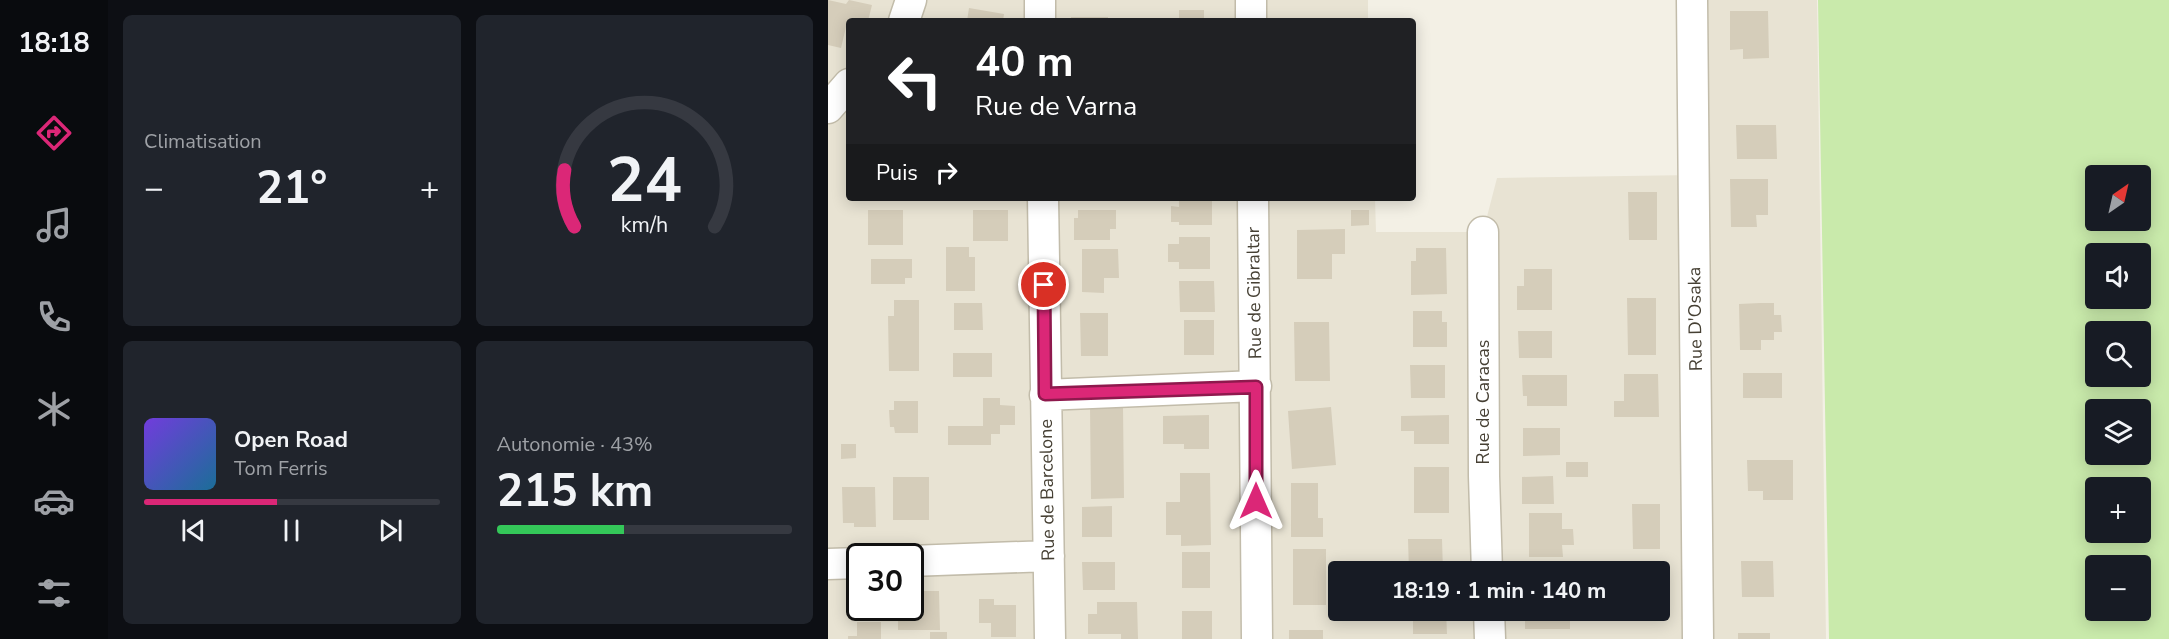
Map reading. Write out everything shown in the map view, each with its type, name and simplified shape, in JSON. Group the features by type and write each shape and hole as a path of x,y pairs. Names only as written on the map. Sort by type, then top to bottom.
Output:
{"street":[{"path":"905,18 911,0"},
{"path":"1040,0 1040,18"},
{"path":"1251,0 1251,18"},
{"name":"Rue D'Osaka","path":"1692,0 1698,639"},
{"path":"828,108 846,87"},
{"name":"Rue de Barcelone","path":"1042,201 1050,639"},
{"name":"Rue de Gibraltar","path":"1253,201 1257,639"},
{"name":"Rue de Caracas","path":"1483,232 1487,561"},
{"path":"1045,394 1256,387"},
{"path":"924,560 1049,556"},
{"path":"828,564 846,563"},
{"path":"1489,621 1490,639"}],"shaded area":[{"path":"828,0 1368,0 1368,18 846,18 846,201 1375,201 1376,232 1483,232 1497,178 1693,175 1692,0 1817,0 1826,639 828,639"}],"green space":[{"path":"1818,0 2169,0 2169,639 1829,639"}],"building":[{"path":"828,0 846,4 849,0 872,5 869,18 846,18 841,48 828,45"},
{"path":"969,8 1004,14 1003,18 967,18"},
{"path":"1179,10 1204,10 1204,18 1179,18"},
{"path":"1730,11 1768,11 1769,58 1743,59 1743,49 1730,50"},
{"path":"1071,17 1108,17 1108,18"},
{"path":"1736,125 1776,125 1777,159 1737,159"},
{"path":"1730,179 1768,179 1768,215 1756,215 1757,227 1731,227"},
{"path":"1628,192 1657,192 1657,240 1629,240"},
{"path":"1179,201 1212,201 1212,225 1179,225 1179,222 1171,222 1171,206 1179,207"},
{"path":"868,210 903,210 903,245 868,245"},
{"path":"973,210 1008,210 1008,241 973,241"},
{"path":"1078,210 1116,210 1116,229 1110,229 1110,240 1074,240 1074,218 1078,218"},
{"path":"1351,210 1369,210 1369,225 1351,226"},
{"path":"1345,229 1345,254 1332,254 1332,279 1297,279 1297,230"},
{"path":"1179,237 1210,237 1210,269 1179,269 1179,262 1168,262 1168,244 1179,244"},
{"path":"946,247 969,247 969,257 975,257 975,291 946,291"},
{"path":"1416,248 1446,248 1447,294 1411,295 1411,261 1416,261"},
{"path":"1082,249 1118,249 1119,278 1104,278 1104,293 1082,292"},
{"path":"871,259 912,259 912,278 905,278 905,284 871,284"},
{"path":"1524,269 1552,269 1552,310 1517,310 1517,286 1524,286"},
{"path":"1179,281 1214,281 1215,312 1180,312"},
{"path":"1627,298 1656,298 1656,355 1628,355"},
{"path":"894,300 919,300 919,371 889,371 888,316 894,316"},
{"path":"954,303 982,303 983,330 954,330"},
{"path":"1774,303 1774,315 1781,315 1782,332 1774,332 1774,340 1761,340 1761,350 1740,350 1739,304"},
{"path":"1413,311 1442,311 1442,322 1447,322 1447,347 1413,347"},
{"path":"1080,313 1108,313 1108,356 1081,356"},
{"path":"1184,320 1214,320 1214,355 1184,355"},
{"path":"1294,322 1329,322 1330,381 1295,381"},
{"path":"1518,331 1552,331 1552,358 1519,358"},
{"path":"953,353 992,353 992,377 953,377"},
{"path":"1410,365 1445,365 1445,398 1411,398"},
{"path":"1743,373 1782,373 1782,398 1743,398"},
{"path":"1624,374 1658,374 1659,417 1614,417 1614,401 1624,401"},
{"path":"1522,375 1567,375 1567,406 1527,406 1527,396 1523,396"},
{"path":"983,398 1000,398 1000,405 1015,406 1015,425 1000,425 1000,434 991,434 991,445 948,445 948,426 983,426"},
{"path":"894,401 918,401 918,433 895,433 894,427 890,427 889,410 894,410"},
{"path":"1090,406 1123,406 1124,498 1091,499"},
{"path":"1331,407 1336,465 1292,469 1288,411"},
{"path":"1209,415 1209,449 1184,449 1184,444 1163,444 1163,416"},
{"path":"1449,415 1449,444 1414,444 1414,431 1401,431 1401,416"},
{"path":"1523,428 1560,428 1560,455 1523,456"},
{"path":"841,444 856,444 856,458 841,459"},
{"path":"1747,460 1793,460 1793,500 1763,500 1763,491 1748,491"},
{"path":"1566,462 1588,462 1588,477 1566,477"},
{"path":"1414,467 1449,467 1449,513 1414,513"},
{"path":"1180,473 1210,473 1211,545 1181,546 1181,535 1166,535 1166,502 1180,502"},
{"path":"1553,476 1554,504 1522,504 1522,477"},
{"path":"893,477 929,477 929,520 893,520"},
{"path":"1291,483 1318,483 1318,518 1323,518 1323,537 1291,537"},
{"path":"842,487 875,487 876,527 854,527 854,523 843,523"},
{"path":"1632,504 1660,504 1660,549 1633,549"},
{"path":"1112,506 1112,537 1082,537 1082,507"},
{"path":"1529,513 1562,513 1562,529 1573,529 1574,545 1562,545 1563,557 1529,557"},
{"path":"1408,539 1442,539 1443,561 1409,561"},
{"path":"1293,549 1326,549 1326,605 1293,605"},
{"path":"1182,552 1210,552 1210,588 1182,588"},
{"path":"1741,561 1773,561 1774,597 1742,597"},
{"path":"1082,562 1115,562 1115,590 1083,590"},
{"path":"924,591 939,591 940,630 898,630 898,621 924,621"},
{"path":"979,599 994,599 994,605 1016,605 1016,637 991,637 991,623 979,623"},
{"path":"1097,602 1137,602 1138,639 1121,639 1121,634 1088,634 1088,614 1097,614"},
{"path":"1182,611 1212,611 1212,639 1182,639"},
{"path":"1413,621 1446,621 1447,634 1413,634"},
{"path":"1525,621 1570,621 1570,629 1525,629"},
{"path":"857,622 881,622 881,639 848,639 848,636 857,636"},
{"path":"1289,630 1323,630 1323,639 1289,639"},
{"path":"930,632 947,632 947,639 930,639"},
{"path":"1738,633 1770,633 1770,639 1738,639"}],"route":[{"path":"1044,285 1045,394 1256,387 1256,501"}]}
